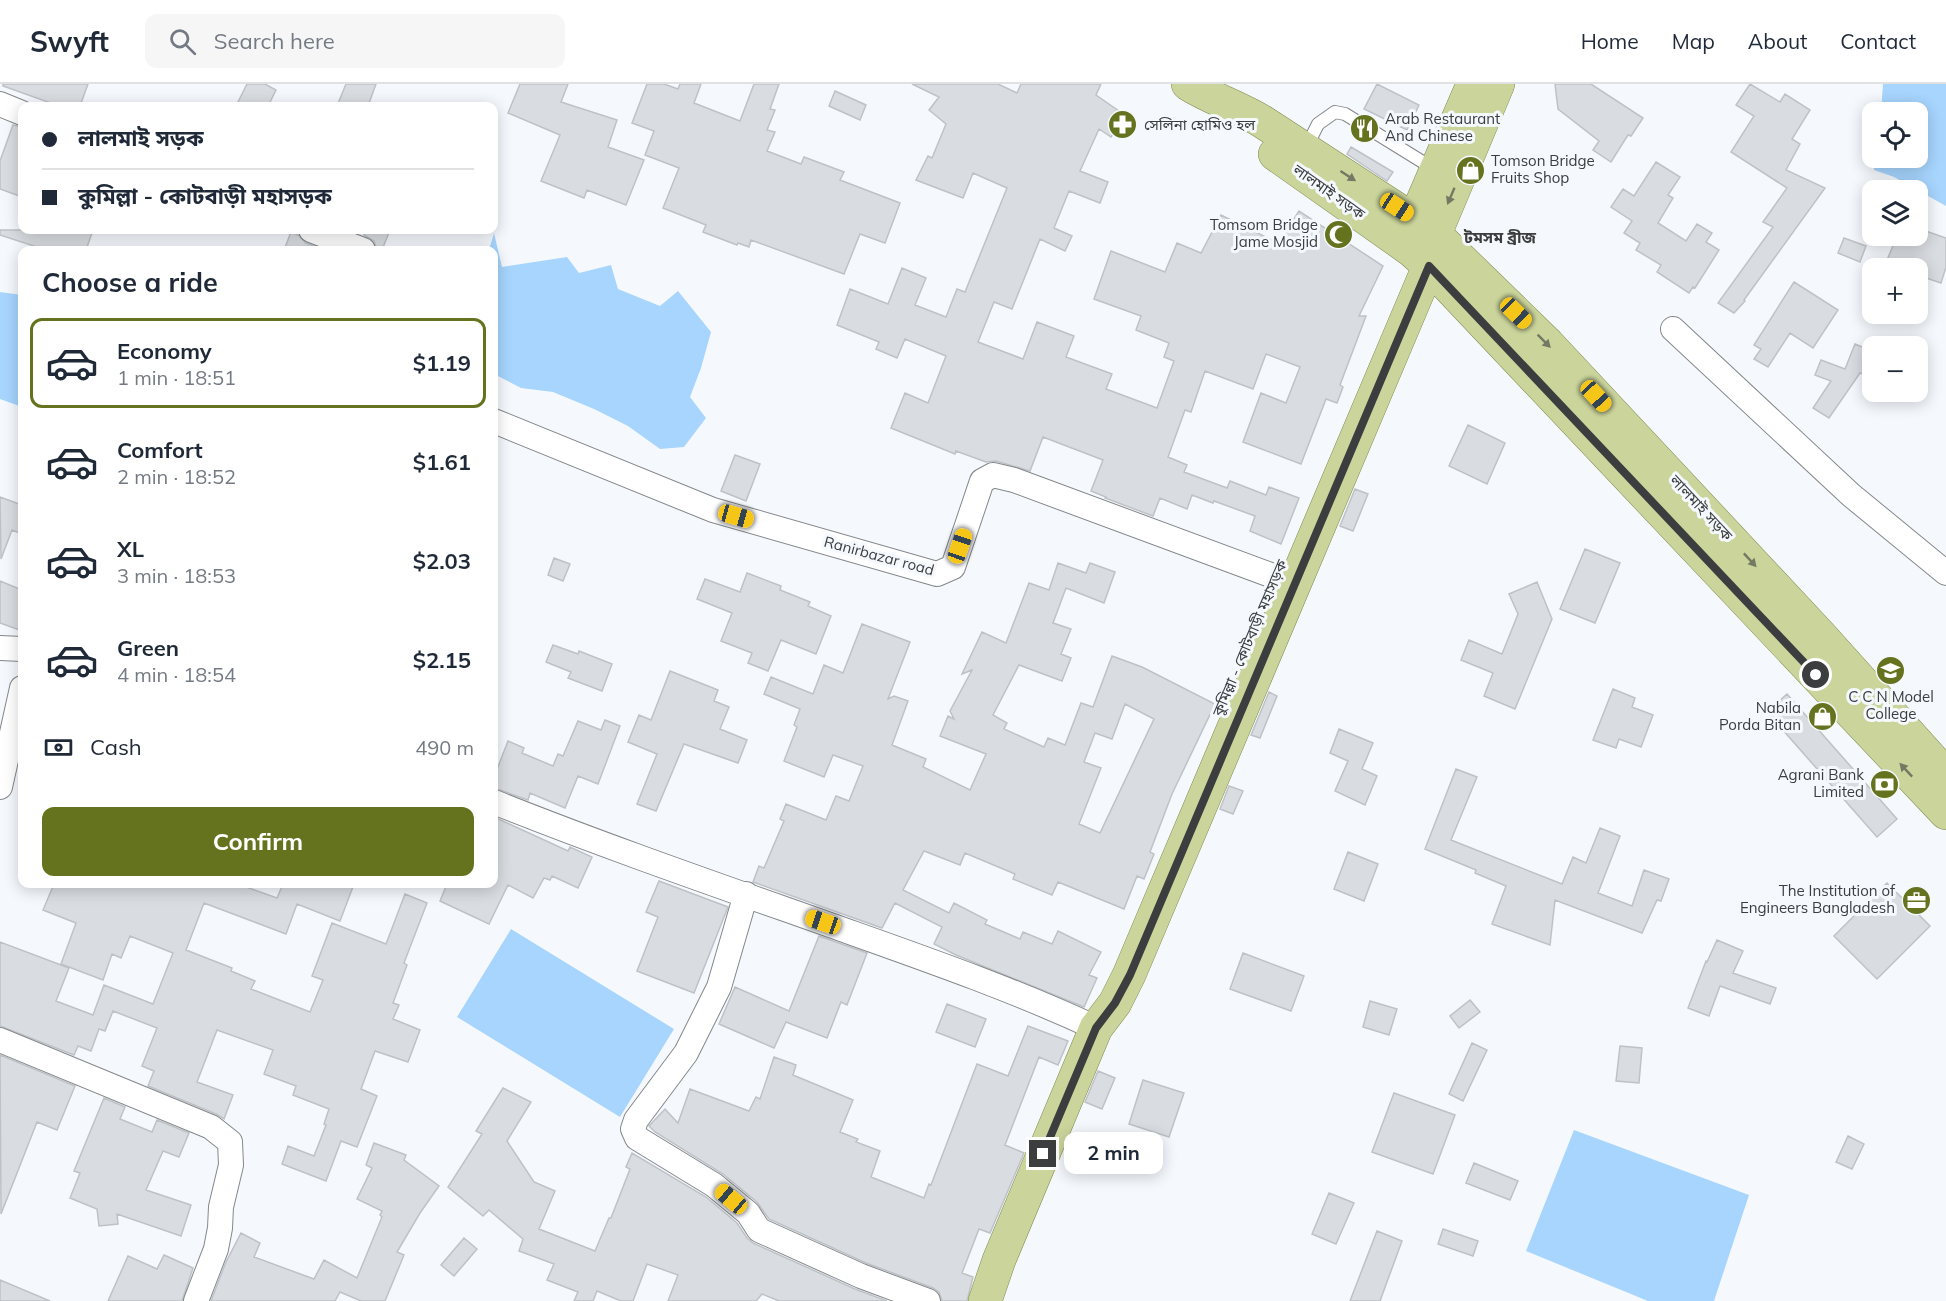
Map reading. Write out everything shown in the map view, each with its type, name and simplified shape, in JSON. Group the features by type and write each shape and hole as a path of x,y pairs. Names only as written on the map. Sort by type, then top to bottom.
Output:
{"main road":[{"path":"1422,242 1436,170 1488,85"},
{"path":"1422,242 1488,85"},
{"name":"লালমাই সড়ক","path":"1197,90 1250,137 1422,242"},
{"name":"লালমাই সড়ক","path":"1197,90 1246,111 1305,149 1422,242 1811,647 1946,775"},
{"name":"কুমিল্লা - কোটবাড়ী মহাসড়ক","path":"1269,618 1276,577 1422,242"},
{"name":"কুমিল্লা - কোটবাড়ী মহাসড়ক","path":"985,1301 999,1260 1096,1028 1115,1003 1130,975 1269,618 1422,242"},
{"name":"লালমাই সড়ক","path":"1811,647 1946,813"}],"street":[{"path":"0,104 18,111"},
{"path":"321,234 353,246"},
{"path":"1673,329 1851,495 1946,573"},
{"name":"Ranirbazar road","path":"498,423 713,510 937,574 953,567 982,482 993,475 1024,484 1276,577"},
{"path":"0,648 18,649"},
{"path":"0,787 18,706"},
{"path":"498,804 592,841 984,980 1050,1006 1096,1028"},
{"path":"746,894 719,987 686,1053 636,1120 633,1129 637,1138 714,1185 748,1214 759,1230 861,1276 928,1301"},
{"path":"0,1040 211,1126 230,1142 231,1166 221,1207 216,1249 196,1301"}],"lane":[{"path":"1305,149 1318,124 1335,112 1345,114 1436,170"}],"water":[{"path":"1883,84 1946,84 1946,206 1928,196 1928,180 1899,180 1874,170 1874,168 1928,168 1928,102 1882,102"},
{"path":"494,234 494,234 497,246 490,246"},
{"path":"498,250 502,267 567,257 579,273 611,265 618,289 660,306 678,291 711,332 690,397 706,418 684,447 660,449 628,426 594,409 553,392 521,388 498,376"},
{"path":"0,292 18,294 18,406 0,399"},
{"path":"511,929 674,1029 620,1117 457,1017"},
{"path":"1574,1130 1749,1195 1714,1301 1648,1301 1526,1251"}],"building":[{"path":"3,84 88,84 81,102 48,102 3,86"},
{"path":"247,84 265,84 276,90 270,102 238,102"},
{"path":"346,84 376,84 369,102 339,102"},
{"path":"520,84 568,84 561,102 617,120 608,147 644,160 626,205 587,190 584,198 541,181 560,135 508,113"},
{"path":"647,84 664,84 678,89 680,84 701,84 694,103 740,121 754,84 779,84 770,109 775,110 767,130 775,132 767,151 801,164 804,157 844,172 840,180 900,203 885,243 860,234 844,274 751,240 749,247 738,243 737,245 703,232 706,225 663,208 679,168 645,155 654,131 632,123"},
{"path":"912,84 998,84 1017,93 1021,84 1101,84 1096,95 1126,116 1111,137 1099,129 1080,171 1108,182 1100,203 1069,191 1054,228 1072,236 1065,251 1040,239 1012,309 994,302 978,342 1023,359 1037,322 1074,336 1066,357 1112,374 1106,389 1157,408 1174,361 1164,357 1169,343 1136,330 1141,316 1094,299 1111,251 1165,272 1177,243 1201,253 1221,215 1278,243 1299,211 1383,266 1359,316 1366,316 1340,385 1343,387 1337,403 1326,399 1301,464 1243,442 1261,393 1286,403 1300,367 1266,354 1253,389 1205,371 1191,412 1185,410 1168,457 1187,465 1184,472 1227,488 1230,481 1266,495 1269,487 1299,498 1281,544 1250,531 1255,516 1192,495 1187,509 1160,498 1153,516 1105,498 1091,491 1103,460 1043,437 1030,471 996,461 986,462 956,451 955,454 891,428 905,393 928,403 946,356 905,339 897,358 876,349 879,342 837,325 850,289 888,304 902,268 926,278 915,305 946,317 957,289 965,292 1007,188 973,173 963,198 916,180 928,156 932,158 946,124 929,110 939,97"},
{"path":"1377,84 1419,105 1407,130 1364,109"},
{"path":"1555,84 1591,84 1643,118 1631,136 1628,135 1611,162 1593,150 1599,141 1558,109"},
{"path":"1750,84 1780,102 1785,94 1810,110 1792,139 1800,144 1786,170 1825,188 1745,301 1734,313 1718,303 1773,227 1763,222 1787,188 1731,152 1754,116 1736,105"},
{"path":"835,91 866,105 860,120 829,106"},
{"path":"13,125 18,126 18,196 0,189 0,161"},
{"path":"1351,147 1393,172 1387,181 1347,154"},
{"path":"1656,162 1680,177 1668,195 1673,198 1658,223 1686,241 1697,224 1712,233 1706,242 1719,250 1695,288 1693,287 1689,293 1657,272 1661,265 1636,250 1640,243 1624,233 1632,221 1611,207 1623,189 1634,196"},
{"path":"0,230 18,230 18,234 92,234 87,246 34,246 0,235"},
{"path":"1928,232 1946,238 1946,267 1941,283 1928,279 1928,258 1888,258 1893,246 1928,246"},
{"path":"290,234 296,234 306,243 314,246 286,246"},
{"path":"388,234 384,246 376,246 374,241 364,235"},
{"path":"1844,238 1866,246 1860,262 1838,253"},
{"path":"1794,282 1838,310 1813,348 1790,333 1768,367 1754,359 1761,349 1754,345"},
{"path":"1855,344 1862,347 1862,374 1860,373 1829,418 1813,408 1831,381 1815,375 1821,360 1845,369"},
{"path":"1468,425 1505,443 1487,484 1449,466"},
{"path":"735,455 760,464 746,501 721,491"},
{"path":"1355,489 1368,494 1353,531 1340,526"},
{"path":"0,497 18,504 18,532 12,530 1,559"},
{"path":"1585,549 1620,563 1595,623 1560,609"},
{"path":"554,558 570,564 563,581 548,575"},
{"path":"1058,563 1086,573 1090,563 1115,572 1104,603 1066,588 1053,623 1071,629 1061,654 1071,658 1062,681 1019,665 993,715 1007,723 1004,729 1044,747 1048,738 1065,745 1081,703 1093,707 1112,656 1142,667 1215,704 1172,794 1150,852 1154,854 1144,879 1137,876 1124,909 1058,882 1052,895 1013,879 1015,874 965,853 960,865 924,851 903,890 949,913 954,903 987,920 985,924 1020,939 1023,932 1052,944 1058,931 1101,952 1089,975 1097,978 1084,1007 934,944 942,927 895,903 882,928 753,882 759,866 764,868 784,821 780,819 786,804 826,820 836,796 849,801 863,766 833,755 824,777 784,761 797,727 794,725 800,709 764,694 771,677 813,694 824,665 843,673 862,624 910,642 888,699 894,696 908,701 892,745 926,759 923,767 970,790 986,754 940,736 948,716 954,719 950,711 972,670 962,674 982,632 1006,643 1029,583 1049,590","holes":["1125,704 1154,719 1100,833 1079,824 1101,768 1084,762 1095,733 1112,739"]},
{"path":"747,573 781,586 780,590 810,602 808,606 831,616 816,654 781,640 768,671 748,663 752,653 721,641 732,613 697,599 705,579 740,592"},
{"path":"0,581 18,588 18,630 0,623"},
{"path":"1537,582 1552,619 1515,709 1484,696 1493,673 1461,660 1469,640 1502,654 1518,614 1509,594"},
{"path":"553,645 578,654 579,651 612,664 602,691 568,678 571,672 546,662"},
{"path":"670,671 718,690 714,701 729,707 720,729 747,740 738,763 684,744 656,811 637,804 657,754 628,742 639,715 651,720"},
{"path":"1613,689 1635,698 1632,707 1653,715 1641,747 1619,739 1616,748 1593,740"},
{"path":"1269,692 1277,696 1260,738 1251,735"},
{"path":"1787,694 1897,819 1877,837 1767,712"},
{"path":"605,720 620,726 598,784 578,776 565,808 530,793 528,800 498,789 498,767 508,741 524,748 522,753 553,766 558,754 563,756 578,721 601,730"},
{"path":"1339,729 1373,743 1362,769 1377,776 1365,805 1335,791 1348,761 1330,753"},
{"path":"1456,769 1477,777 1451,840 1562,884 1573,857 1586,863 1600,828 1620,836 1598,893 1632,906 1644,870 1669,879 1661,901 1657,900 1642,933 1555,900 1550,945 1492,924 1506,886 1475,873 1476,870 1425,849"},
{"path":"1229,786 1243,791 1233,814 1220,809"},
{"path":"498,819 568,851 570,847 592,857 578,888 552,876 550,880 544,878 533,898 508,885 489,924 440,901 445,888 498,888"},
{"path":"1348,852 1378,864 1364,901 1334,889"},
{"path":"659,881 728,907 694,993 637,971 658,917 646,912"},
{"path":"1887,883 1930,926 1877,979 1834,936"},
{"path":"52,888 249,888 277,898 281,888 352,888 340,921 297,904 286,934 204,903 186,950 232,968 231,971 255,981 251,989 310,1012 323,980 312,976 332,923 386,944 405,894 427,903 404,963 407,965 393,1003 399,1005 393,1019 420,1030 408,1062 375,1051 361,1089 377,1096 357,1147 341,1141 326,1181 282,1164 288,1146 314,1156 326,1125 324,1124 329,1109 293,1095 296,1086 264,1074 273,1050 217,1030 197,1082 233,1095 224,1119 148,1086 154,1071 142,1066 157,1028 113,1011 105,1031 99,1029 91,1051 78,1046 74,1055 0,1026 0,942 69,968 56,1001 93,1015 104,985 153,1004 173,953 130,936 121,958 112,954 103,980 61,964 76,923 43,910"},
{"path":"819,936 867,953 847,1005 841,1002 827,1038 786,1022 774,1048 719,1024 735,987 789,1011"},
{"path":"1717,940 1743,951 1733,973 1776,988 1770,1004 1720,986 1709,1016 1688,1008 1706,961"},
{"path":"1243,953 1304,976 1291,1011 1230,989"},
{"path":"1470,1000 1480,1012 1459,1028 1450,1016"},
{"path":"1370,1001 1397,1009 1389,1035 1363,1027"},
{"path":"947,1004 986,1019 975,1047 936,1032"},
{"path":"1028,1026 1068,1041 1058,1065 1039,1057 1005,1145 1024,1153 990,1233 979,1229 962,1273 973,1277 967,1301 942,1301 939,1292 933,1288 866,1263 769,1219 757,1202 723,1174 649,1126 665,1109 678,1123 690,1089 749,1111 756,1097 760,1099 774,1057 796,1065 793,1075 853,1100 840,1132 858,1139 856,1142 880,1151 871,1177 924,1198 977,1064 1008,1076"},
{"path":"1472,1043 1487,1050 1463,1101 1449,1094"},
{"path":"1620,1046 1642,1048 1639,1083 1616,1081"},
{"path":"0,1055 75,1086 57,1130 37,1122 1,1214"},
{"path":"1098,1071 1115,1078 1102,1109 1085,1102"},
{"path":"1143,1080 1184,1093 1169,1137 1129,1124"},
{"path":"503,1088 531,1102 507,1141 534,1182 555,1191 539,1229 595,1251 630,1169 626,1167 632,1153 706,1197 737,1223 753,1243 887,1301 779,1301 762,1294 756,1301 668,1301 678,1275 647,1264 633,1301 621,1301 597,1291 593,1301 574,1301 578,1292 547,1280 554,1264 519,1251 523,1239 489,1210 483,1216 448,1187 482,1134 476,1131"},
{"path":"1394,1093 1455,1115 1433,1174 1372,1152"},
{"path":"104,1098 125,1107 120,1119 152,1132 157,1120 189,1133 179,1157 163,1151 146,1190 191,1205 181,1236 117,1214 118,1224 99,1226 97,1209 70,1198 80,1173 74,1171"},
{"path":"1848,1136 1864,1144 1852,1169 1836,1162"},
{"path":"374,1143 406,1155 404,1160 439,1186 397,1252 404,1255 385,1301 361,1301 340,1292 335,1301 211,1301 226,1262 241,1233 260,1243 254,1257 314,1279 324,1260 357,1278 382,1217 380,1215 382,1211 357,1199 372,1168 366,1165"},
{"path":"1474,1163 1518,1181 1510,1200 1466,1183"},
{"path":"1329,1193 1354,1203 1336,1244 1312,1234"},
{"path":"1443,1229 1478,1241 1473,1256 1438,1244"},
{"path":"1377,1231 1402,1241 1380,1301 1350,1301"},
{"path":"464,1238 477,1249 454,1276 441,1265"},
{"path":"164,1255 193,1268 182,1301 108,1301 128,1256 157,1269"},
{"path":"0,1280 50,1301 0,1301"}],"place":[{"name":"সেলিনা হোমিও হল","path":"1123,125"},
{"name":"Arab Restaurant And Chinese","path":"1364,128"},
{"name":"Tomson Bridge Fruits Shop","path":"1470,170"},
{"name":"Tomsom Bridge Jame Mosjid","path":"1339,234"},
{"name":"C C N Model College","path":"1891,670"},
{"name":"Nabila Porda Bitan","path":"1822,717"},
{"name":"Agrani Bank Limited","path":"1885,784"},
{"name":"The Institution of Engineers Bangladesh","path":"1916,900"}],"district":[{"name":"টমসম ব্রীজ","path":"1500,237"}],"route":[{"path":"1043,1154 1096,1028 1115,1003 1130,975 1429,266 1816,675"}]}
